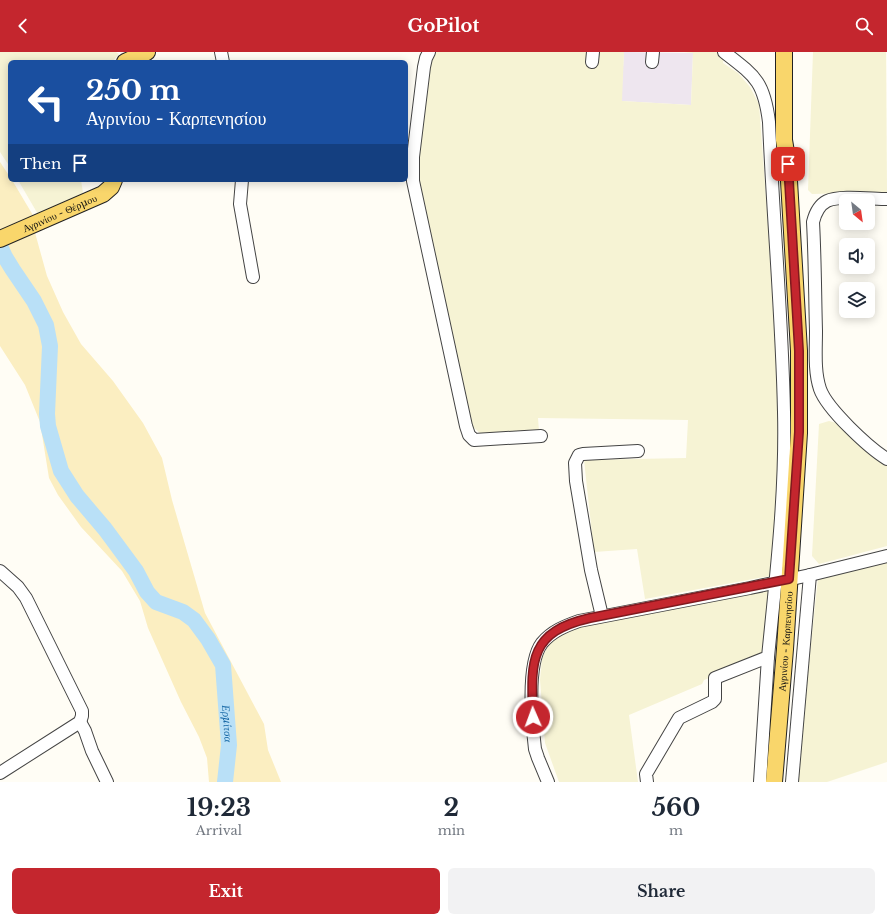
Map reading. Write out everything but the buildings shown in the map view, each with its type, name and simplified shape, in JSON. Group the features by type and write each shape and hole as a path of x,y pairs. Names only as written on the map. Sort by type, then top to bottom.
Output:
{"main road":[{"path":"129,60 147,52"},
{"name":"Αγρινίου - Καρπενησίου","path":"774,782 785,649 782,580 799,432 799,351 788,164 784,140 784,52"},
{"name":"Αγρινίου - Καρπενησίου","path":"788,164 794,137 794,52"},
{"name":"Αγρινίου - Θέρμου","path":"0,239 103,194 111,187 113,182"}],"street":[{"path":"429,52 424,67 413,157 413,182 466,426 469,435 474,440 541,436"},
{"path":"724,52 752,74 760,84 767,107 784,413 782,580 768,657 760,782"},
{"path":"242,182 240,204 253,276"},
{"path":"887,199 836,198 826,201 815,214 813,222 817,357 820,388 825,399 836,412 861,438 887,459"},
{"path":"602,616 591,570 576,482 575,462 579,455 583,454 638,451"},
{"path":"548,782 538,758 534,740 532,680 537,651 543,642 559,628 579,621 810,575 887,556"},
{"path":"0,571 18,587 26,598 82,711 80,722 0,773"},
{"path":"792,782 810,575"},
{"path":"647,782 646,774 679,718 712,702 715,699 715,678 768,657"},
{"path":"80,722 85,730 92,751 107,782"}],"shaded area":[{"path":"0,52 116,52 119,54 114,60 8,60 8,164 0,152"},
{"path":"433,52 624,52 622,101 691,105 693,53 684,52 724,52 723,63 738,73 750,87 759,104 779,411 778,478 770,576 645,599 637,549 594,552 584,460 686,458 688,420 538,418 539,431 481,434 473,427 441,297 419,186 420,147 429,57"},
{"path":"624,52 693,53 691,105 621,101"},
{"path":"813,52 886,52 887,192 812,194 808,190"},
{"path":"19,182 81,182 83,193 39,216"},
{"path":"829,421 840,424 887,463 887,546 819,564 812,556 819,424"},
{"path":"887,560 887,762 827,782 796,782 818,578"},
{"path":"770,588 766,656 704,680 702,684 629,715 638,782 559,782 545,743 540,680 542,658 549,644 563,631 578,625"}],"sand":[{"path":"0,162 8,174 8,182 13,182 34,217 0,233"},
{"path":"34,229 47,276 63,312 81,344 113,381 143,423 162,458 172,500 205,613 264,724 268,750 281,782 209,782 207,758 199,737 181,702 148,628 140,601 122,571 81,527 58,495 49,478 40,422 25,385 0,346 0,245"}],"waterway":[{"name":"Ερμίτσα","path":"0,246 13,270 34,301 46,325 50,346 47,414 48,426 61,471 77,496 105,529 136,571 147,592 156,602 183,612 194,620 208,639 223,665 229,745 225,782"}],"route":[{"path":"533,717 532,680 537,651 543,642 559,628 590,618 750,588 789,579 799,432 799,351 788,164"}]}
